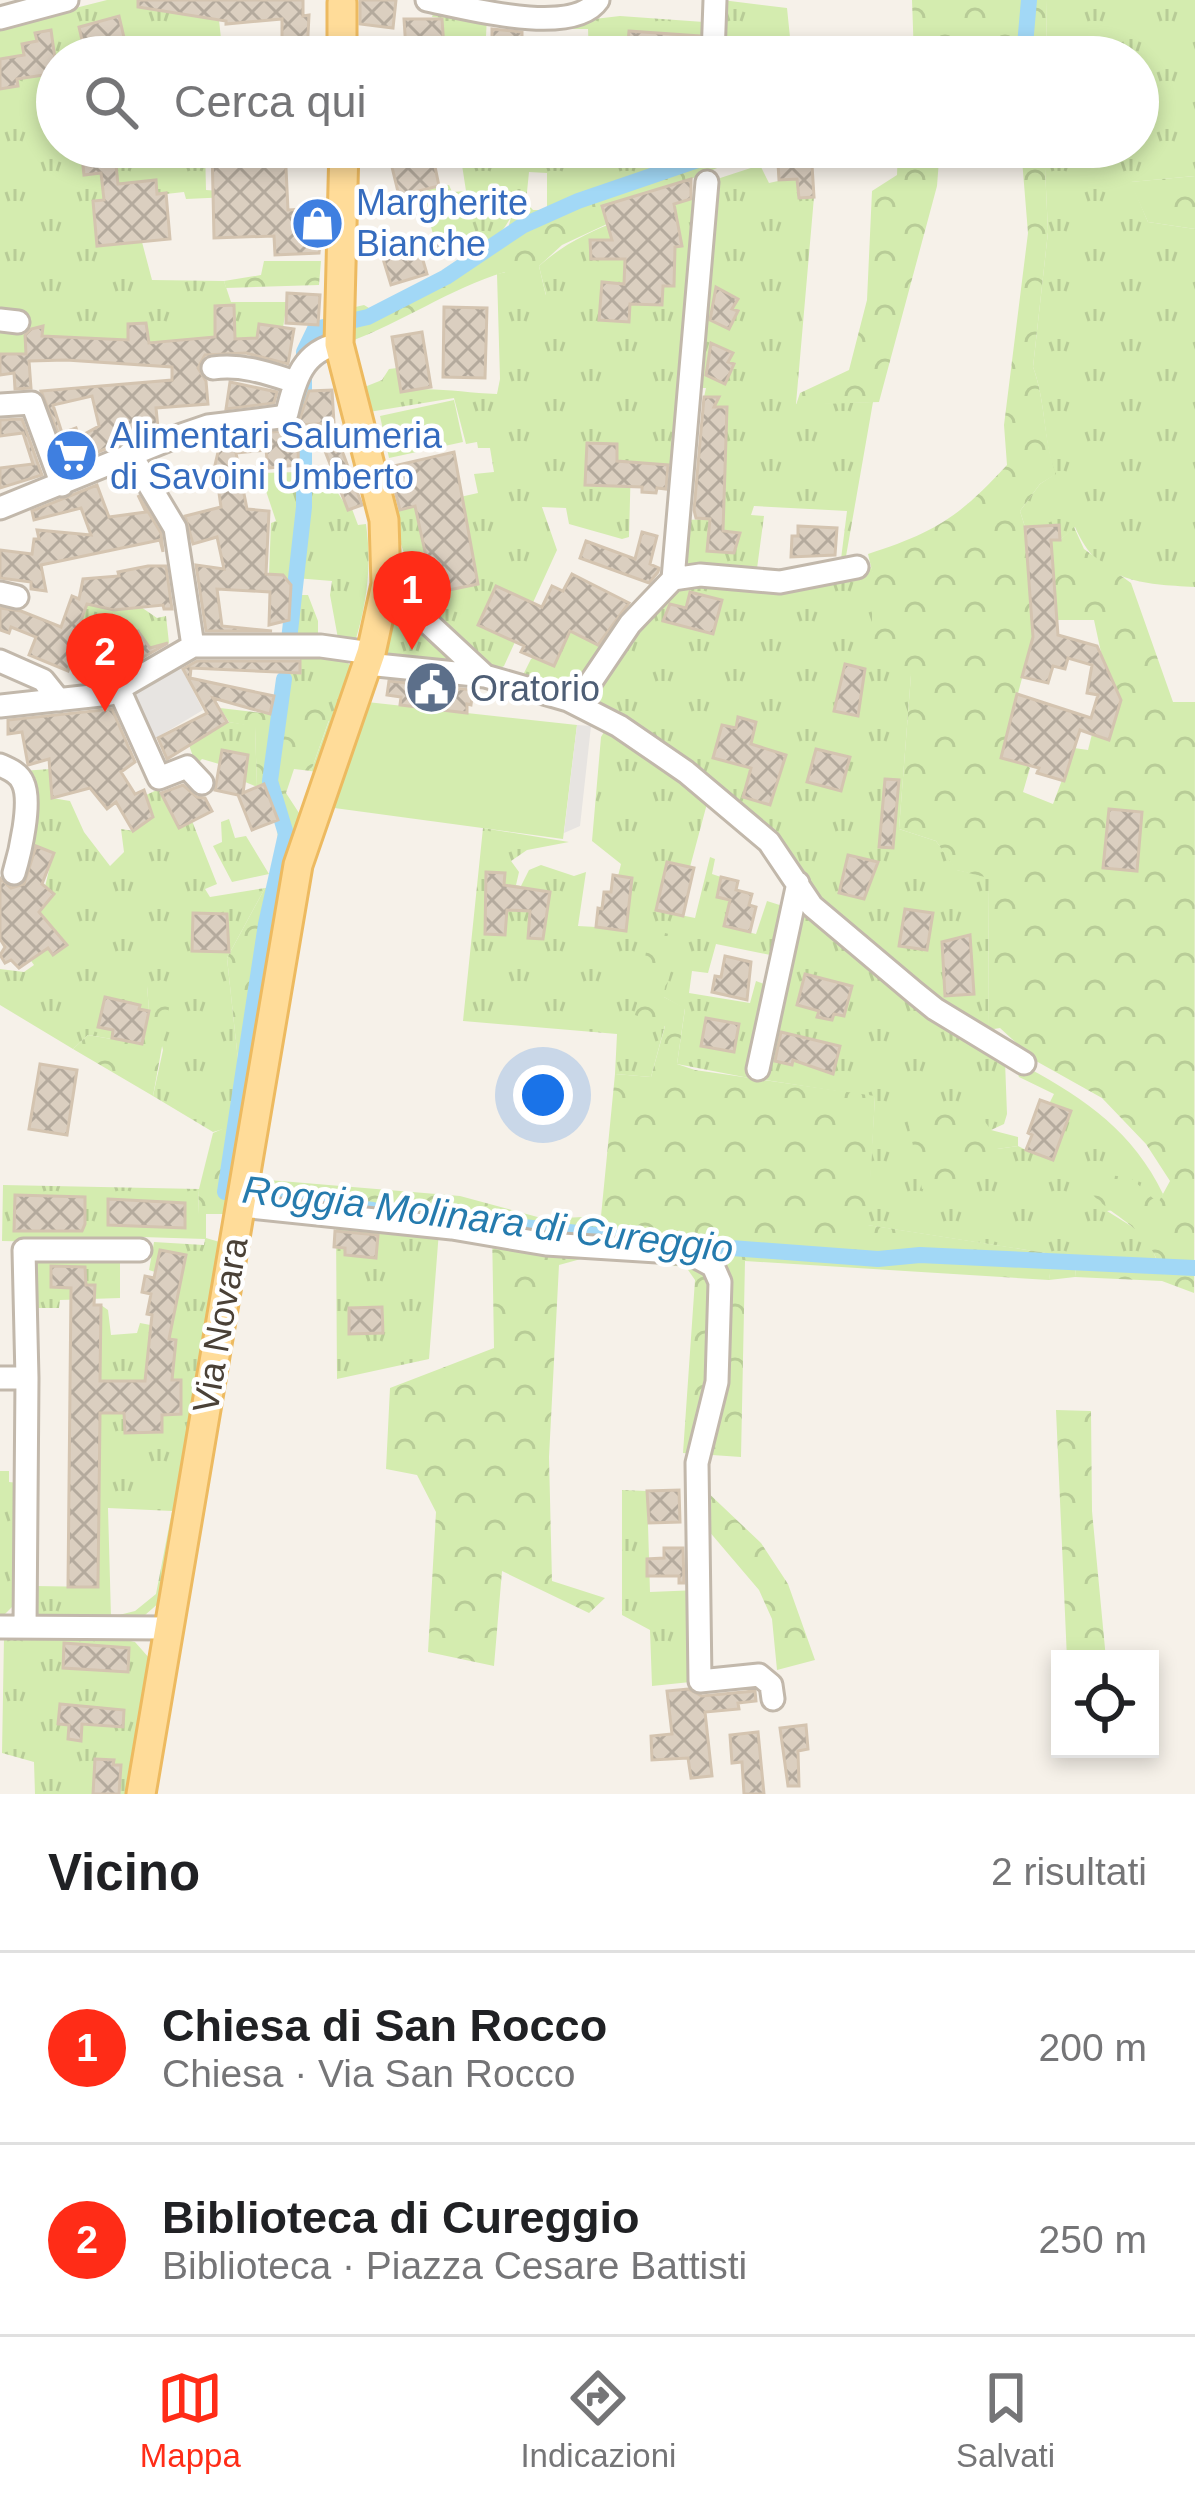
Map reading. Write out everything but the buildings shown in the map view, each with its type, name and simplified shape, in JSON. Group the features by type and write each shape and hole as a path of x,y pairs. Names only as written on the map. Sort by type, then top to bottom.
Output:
{"main road":[{"path":"342,1 343,36"},
{"name":"Via Novara","path":"141,1794 298,865 369,659 386,584 384,520 339,332 343,168"}],"street":[{"path":"11,10 68,0"},
{"path":"427,0 565,20 590,11 598,0"},
{"path":"713,36 715,0"},
{"path":"673,579 707,182"},
{"path":"0,508 208,426 280,417 287,413 300,372 339,332"},
{"path":"213,368 300,372"},
{"path":"0,405 32,403 62,485"},
{"path":"130,453 171,516 182,556 193,646"},
{"path":"576,704 630,624 673,579 700,574 780,582 857,567"},
{"path":"386,584 485,676"},
{"path":"0,706 114,692 193,646 289,646 485,676 576,704 619,725 686,772 769,842 812,906 935,1009 1024,1063"},
{"path":"0,661 43,680 59,700"},
{"path":"114,692 159,778 188,767 202,783"},
{"path":"0,765 14,771 26,788 14,873"},
{"path":"758,1069 798,883"},
{"path":"242,1198 546,1244 688,1253 713,1265 720,1282 716,1382 697,1462 700,1681 760,1675 770,1684 772,1700"},
{"path":"25,1627 24,1250 140,1250"},
{"path":"0,1378 27,1378"},
{"path":"0,1627 166,1628"}],"green space":[{"path":"107,0 144,0 144,8 219,20 221,36 36,36 36,168 205,168 206,190 232,192 230,197 186,199 184,192 166,194 170,239 142,242 152,280 224,281 231,302 287,302 283,328 259,324 256,340 149,343 145,323 128,325 128,340 42,338 42,326 25,331 28,354 0,354 0,27"},
{"path":"722,0 787,8 790,36 719,36"},
{"path":"912,0 1046,0 1047,36 913,36"},
{"path":"1046,0 1195,0 1195,176 1131,182 1148,222 1195,229 1195,587 1124,577 1096,560 1075,527 1060,540 1059,525 1025,527 1020,511 1040,484 1055,474 1033,367 1048,232 1045,168 1159,168 1159,36 1047,36"},
{"path":"435,7 487,16 486,36 443,36 442,18 432,17"},
{"path":"620,16 704,22 704,36 630,31 629,36 588,36 588,29 545,29 543,25"},
{"path":"462,168 661,168 547,210 547,173 529,172 526,202 513,210 494,238 462,254 454,234 434,238 425,204 359,218 355,206 449,185 452,192 466,191"},
{"path":"662,168 717,168 602,206 607,224 562,245 539,266 546,296 510,298 505,272 349,342 351,308 364,305 374,311 447,279 515,236 509,225 513,210 526,202 533,210 547,210"},
{"path":"762,168 769,183 778,181 778,168 812,168 814,197 796,404 873,402 845,562 841,559 847,511 754,506 751,515 764,516 756,576 678,570 685,520 709,519 709,472 726,472 726,450 712,449 712,429 727,429 727,408 712,407 712,397 704,397 706,388 697,388 714,180"},
{"path":"897,168 938,168 879,402 796,405 800,393 849,370 867,300 872,191 897,175"},
{"path":"1023,168 1045,168 1048,232 1033,367 1056,474 1040,484 1020,511 1033,637 1001,757 1027,765 1023,792 1053,804 1074,748 1088,750 1092,734 1108,740 1121,700 1102,657 1094,620 1057,620 1051,540 1060,540 1074,527 1084,549 1131,583 1173,702 1195,702 1194,1293 1162,1281 1075,1277 1077,1256 1157,1260 1136,1230 1090,1192 1103,1174 1131,1178 1158,1203 1170,1181 1146,1144 1102,1098 1036,1061 1000,1028 988,1030 989,878 956,870 936,841 899,829 911,675 871,661 873,575 868,554 945,521 1007,465 1004,425 1028,233"},
{"path":"1195,176 1195,229 1148,222 1130,182"},
{"path":"696,197 670,465 631,462 629,537 569,524 566,508 542,507 557,550 504,666 491,673 429,617 400,577 404,554 378,468 387,468 397,510 415,506 435,593 478,583 460,497 478,493 474,474 494,472 490,448 478,448 477,442 466,444 454,398 369,412 362,388 397,368 401,391 497,394 497,274 506,272 546,295 539,266 556,252 613,223"},
{"path":"264,261 321,261 319,285 226,288 224,281 261,275"},
{"path":"454,400 463,442 389,458 380,416"},
{"path":"311,460 311,488 333,485 358,525 366,524 367,585 354,645 339,644 332,581 295,578 299,595 308,595 318,621 318,643 284,642 291,586 283,575 269,574 271,523 276,521 260,473 300,472 301,462"},
{"path":"871,567 911,675 899,829 936,841 957,870 989,877 988,1030 937,1005 819,903 802,878 594,696 637,630 677,586 838,579"},
{"path":"138,600 157,618 166,616 169,643 150,648 120,638 127,655 108,666 80,623 88,603 129,610 129,603"},
{"path":"599,607 625,620 572,693 532,686 523,675 531,659 570,631 603,646 614,625 595,615"},
{"path":"394,609 459,667 385,660"},
{"path":"300,656 345,660 352,667 315,772 311,771 329,721 270,715 280,672 300,673"},
{"path":"287,696 315,696 329,720 311,771 294,769 286,793 299,813 282,873 275,872 278,838 272,808 264,785 257,787 255,727 229,722 220,708 280,715"},
{"path":"367,702 577,725 563,839 327,807"},
{"path":"229,722 255,726 257,787 238,779 247,755 223,750 219,764 202,759 196,765 189,745"},
{"path":"607,727 708,800 690,867 667,862 656,910 695,918 710,857 715,859 712,874 721,877 730,900 724,926 756,934 767,901 786,907 775,956 716,944 708,973 692,971 689,993 750,1003 756,981 769,986 749,1078 677,1064 685,1009 664,997 651,929 665,1025 651,1077 615,1074 617,1034 463,1021 483,828 569,842 527,850 511,861 519,872 516,885 521,886 529,870 541,865 574,876 586,872 578,926 596,927 604,892 611,892 621,864 592,841 601,737"},
{"path":"50,769 52,798 70,801 84,832 110,866 124,852 121,829 134,831 154,816 144,796 159,789 179,827 192,821 217,884 205,889 210,897 265,888 227,958 240,1079 227,1128 213,1132 153,1096 163,1050 147,985 149,1011 142,1044 88,1035 73,1049 0,1005 0,969 24,972 34,965 24,951 42,939 53,955 67,945 39,912 53,853 38,847 35,856 19,851 22,771"},
{"path":"229,819 235,838 246,836 269,874 232,882 213,846 222,842 221,822"},
{"path":"281,885 225,1214 198,1214 213,1133 227,1127 240,1079 227,958 265,888"},
{"path":"814,914 1005,1061 1007,1114 1004,1124 991,1130 997,1149 1018,1146 1026,1150 1054,1094 1019,1077 1017,1072 1028,1068 1089,1105 1123,1136 1163,1194 1159,1203 1107,1211 1147,1236 1157,1261 1077,1256 1075,1277 1049,1280 1052,1254 867,1225 875,1097 759,1079 797,919"},
{"path":"650,929 680,937 664,997 685,1008 677,1064 875,1096 868,1225 1053,1254 1049,1280 745,1261 741,1457 683,1453 695,1280 686,1267 599,1254 559,1265 549,1457 552,1581 605,1598 589,1613 502,1571 494,1666 428,1652 436,1512 417,1475 386,1469 390,1388 494,1348 492,1228 253,1203 257,1179 460,1196 545,1219 601,1216 615,1074 651,1077 665,1026 635,1015"},
{"path":"161,980 169,1008 153,1096 73,1049 88,1035 141,1044 149,1011 147,985"},
{"path":"977,1111 991,1130 1018,1137 1018,1146 997,1149 989,1176 922,1189 907,1117"},
{"path":"3,1185 199,1189 198,1214 206,1214 206,1238 223,1243 168,1588 145,1615 113,1616 135,1611 156,1594 172,1511 108,1508 111,1617 33,1620 35,1586 98,1587 101,1305 108,1310 111,1335 137,1333 140,1323 171,1329 186,1256 160,1250 155,1272 149,1270 154,1242 204,1245 205,1239 142,1237 141,1244 2,1241"},
{"path":"336,1224 439,1231 429,1359 337,1379"},
{"path":"43,1256 120,1256 120,1298 60,1300 59,1308 35,1308 36,1263"},
{"path":"1056,1410 1091,1411 1092,1511 1105,1650 1067,1650"},
{"path":"0,1471 9,1471 9,1482 19,1483 16,1603 0,1619"},
{"path":"703,1488 761,1543 788,1584 815,1660 777,1670 772,1619 759,1590 702,1523"},
{"path":"622,1490 647,1491 650,1592 698,1590 700,1681 652,1686 650,1630 622,1615"},
{"path":"4,1637 117,1638 135,1642 150,1659 132,1794 35,1794 34,1762 2,1753"}],"shaded area":[{"path":"178,662 203,710 146,744 124,694"},
{"path":"577,725 591,726 580,826 564,833"}],"waterway":[{"name":"Roggia Molinara di Cureggio","path":"1026,36 1029,0"},
{"name":"Roggia Molinara di Cureggio","path":"288,649 304,507 304,352 315,329 368,317 446,277 522,226 675,168"},
{"name":"Roggia Molinara di Cureggio","path":"284,679 270,781 286,834 266,924 225,1192 373,1210"},
{"name":"Roggia Molinara di Cureggio","path":"459,1220 642,1240"},
{"name":"Roggia Molinara di Cureggio","path":"679,1244 878,1259 920,1255 1195,1268"}],"place":[{"name":"Margherite Bianche","path":"317,223"},
{"name":"Alimentari Salumeria di Savoini Umberto","path":"71,456"},
{"name":"Chiesa di San Rocco","path":"412,650"},
{"name":"Oratorio","path":"431,688"},
{"name":"Biblioteca di Cureggio","path":"105,712"}]}
